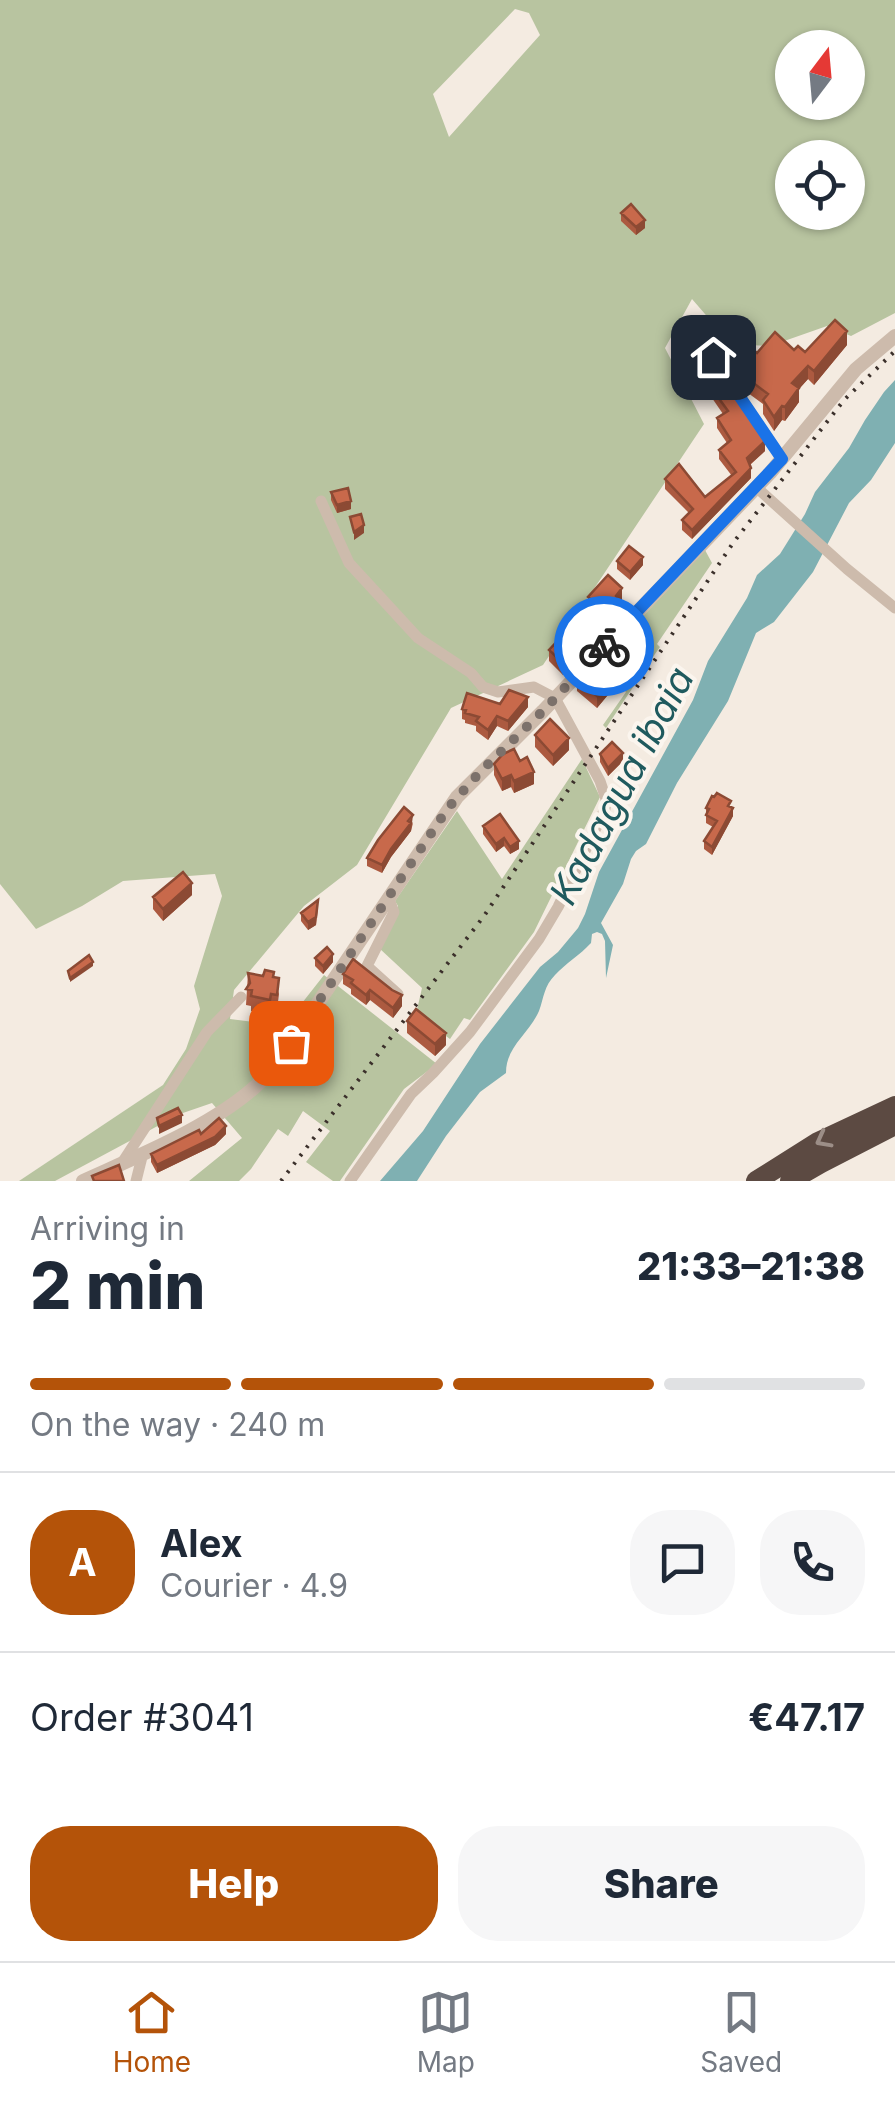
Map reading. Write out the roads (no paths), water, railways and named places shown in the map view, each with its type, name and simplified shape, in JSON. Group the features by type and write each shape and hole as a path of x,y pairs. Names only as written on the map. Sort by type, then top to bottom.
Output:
{"highway":[{"path":"756,1181 818,1142 895,1106"},
{"path":"790,1181 895,1125"}],"street":[{"path":"83,1181 214,1116 261,1081 291,1043 457,797 756,487 845,380 895,336"},
{"path":"713,357 782,459"},
{"path":"756,487 895,608"},
{"path":"321,501 349,563 418,638 470,673 483,687 498,692 534,688 555,698 606,799 605,809 546,930 470,1032 411,1094 350,1181"},
{"path":"388,897 394,912 367,966 398,994"},
{"path":"122,1163 207,1032 240,996"},
{"path":"136,1181 143,1153"}],"water":[{"path":"895,380 895,443 871,480 849,503 813,572 774,622 756,633 728,701 677,783 646,844 631,859 623,884 601,923 613,945 606,978 605,941 597,932 592,934 591,943 551,979 535,1019 510,1055 506,1073 480,1092 417,1181 380,1181 423,1131 480,1044 540,967 578,928 599,872 757,575 780,554 815,492"}],"railway":[{"path":"281,1181 484,916 733,543 844,400 895,351"}],"water label":[{"name":"Kadagua ibaia","path":"622,786"}]}
